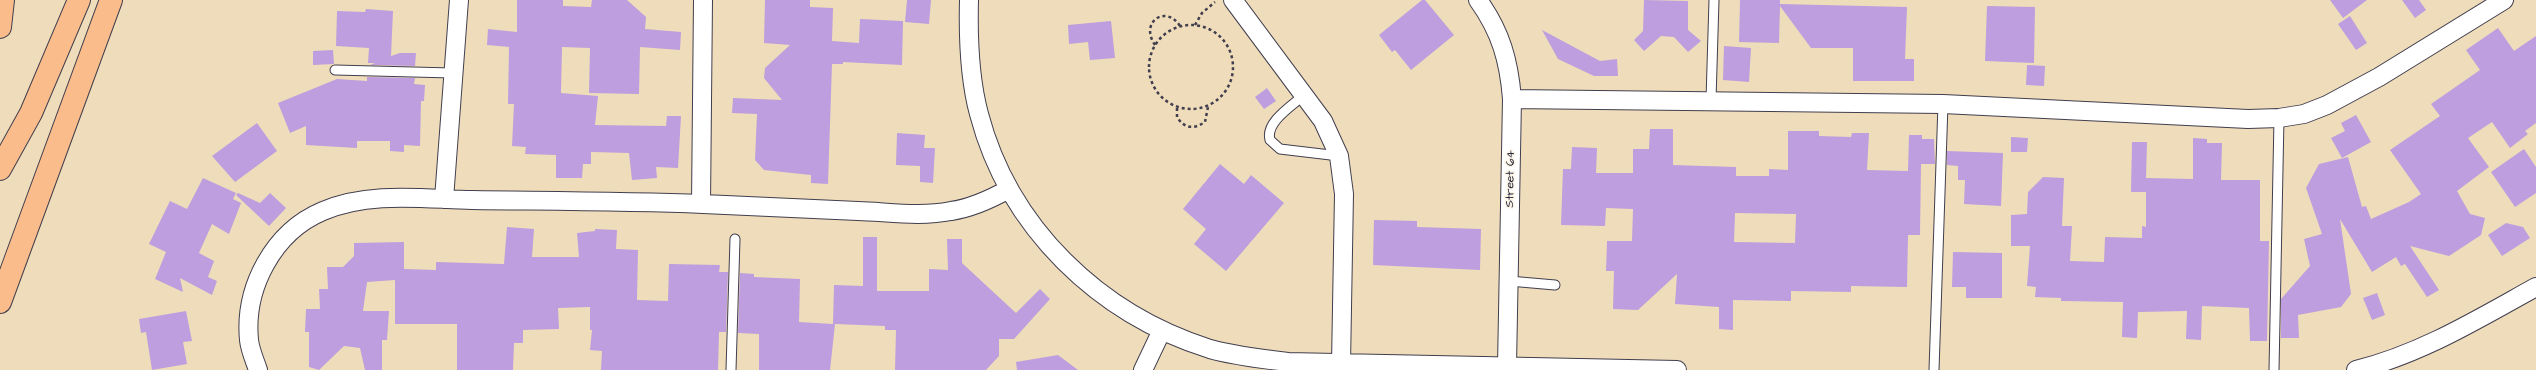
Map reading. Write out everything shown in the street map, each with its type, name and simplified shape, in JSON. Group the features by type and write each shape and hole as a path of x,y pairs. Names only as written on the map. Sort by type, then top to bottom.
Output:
{"highway":[{"path":"0,27 3,0"},
{"path":"0,169 31,113 79,0"},
{"path":"0,302 110,0"}],"street":[{"path":"444,199 452,73 459,0"},
{"path":"701,204 703,0"},
{"path":"969,0 971,75 979,114 991,152 1009,189 1036,228 1079,276 1105,297 1162,330 1212,349 1289,366 1341,364 1677,370"},
{"path":"1233,0 1330,132 1339,156 1344,194 1341,364"},
{"name":"Street 64","path":"1478,0 1493,21 1504,47 1509,67 1512,99 1507,366"},
{"path":"1512,99 1712,100 1943,104 2240,118 2279,118 2304,114 2327,105 2379,77 2504,0"},
{"path":"258,370 249,343 248,316 253,288 264,264 280,243 300,224 323,211 349,203 377,198 444,199 701,204 929,214 971,207 1009,189"},
{"path":"2367,369 2406,355 2438,340 2536,287"},
{"path":"1143,370 1162,330"}],"lane":[{"path":"1712,100 1714,0"},
{"path":"335,70 452,73"},
{"path":"1304,95 1274,123 1270,131 1270,140 1280,149 1339,156"},
{"path":"1934,370 1943,104"},
{"path":"2274,370 2279,118"},
{"path":"731,370 735,239"},
{"path":"1508,281 1555,285"}],"path":[{"path":"1195,25 1202,13 1218,0"},
{"path":"1155,45 1150,38 1149,30 1152,22 1159,17 1168,16 1176,19 1180,26"},
{"path":"1195,25 1210,29 1222,38 1228,47 1233,61 1233,76 1230,86 1224,95 1208,107 1198,110 1178,108 1162,98 1151,82 1149,63 1155,45 1166,33 1180,26 1195,25"},
{"path":"1178,108 1176,116 1182,124 1189,128 1198,127 1205,122 1208,114 1208,107"}],"building":[{"path":"517,0 563,0 563,6 591,7 592,0 627,0 646,17 645,29 681,32 680,50 640,47 639,94 589,93 590,48 562,47 561,93 598,96 595,125 666,126 667,116 681,116 678,168 656,167 657,178 632,180 629,153 591,152 591,164 583,164 582,178 556,178 556,155 525,154 526,147 512,146 514,104 508,104 509,47 487,45 488,29 517,32"},
{"path":"765,0 810,0 810,7 833,8 832,41 859,43 860,19 903,21 902,65 843,62 843,64 832,64 828,184 811,183 811,175 764,170 755,160 757,114 732,113 733,98 782,100 764,78 765,68 790,45 764,43"},
{"path":"907,0 931,0 929,24 905,22"},
{"path":"1422,0 1425,0 1454,35 1411,70 1395,50 1392,52 1379,35"},
{"path":"1644,0 1688,1 1688,30 1701,41 1688,52 1674,37 1661,36 1644,51 1634,40 1643,31"},
{"path":"1740,0 1780,0 1780,4 1907,7 1905,59 1914,59 1914,81 1853,81 1853,48 1811,48 1780,6 1779,43 1739,42"},
{"path":"2330,0 2367,0 2343,18"},
{"path":"2402,0 2419,0 2426,10 2415,18"},
{"path":"1987,6 2035,7 2034,63 1985,61"},
{"path":"366,9 393,11 391,56 400,53 416,53 415,66 370,65 375,63 368,63 369,48 336,46 337,11 365,12"},
{"path":"2350,16 2367,43 2356,50 2338,24"},
{"path":"1111,21 1115,58 1090,60 1088,42 1069,44 1068,25"},
{"path":"2498,28 2514,51 2536,36 2536,123 2525,131 2528,134 2510,148 2492,122 2468,138 2489,167 2457,191 2470,214 2485,218 2481,235 2449,256 2410,246 2439,290 2427,297 2405,264 2401,266 2396,257 2372,272 2340,219 2351,294 2341,307 2298,315 2299,338 2281,338 2281,299 2310,266 2304,239 2322,234 2306,188 2319,164 2348,157 2362,207 2366,206 2371,219 2409,202 2421,194 2390,150 2440,116 2431,104 2480,70 2466,50"},
{"path":"1542,30 1600,61 1617,59 1618,76 1594,76 1558,59"},
{"path":"1724,46 1751,48 1749,82 1723,80"},
{"path":"333,50 334,64 313,65 313,51"},
{"path":"2027,65 2045,66 2044,86 2026,85"},
{"path":"367,77 415,78 414,84 425,85 424,101 421,101 420,146 404,145 404,152 390,151 390,141 357,141 357,148 306,145 306,126 290,133 278,103 337,79 367,81"},
{"path":"1267,88 1276,101 1264,109 1255,97"},
{"path":"2356,115 2371,142 2342,158 2331,138 2345,131 2341,123"},
{"path":"257,123 277,151 235,182 212,156"},
{"path":"1650,129 1673,129 1673,165 1736,167 1736,176 1769,176 1769,169 1788,170 1788,131 1819,131 1819,136 1851,137 1852,133 1869,133 1867,170 1908,171 1909,135 1922,135 1922,139 1934,139 1935,164 1921,164 1920,235 1908,235 1907,287 1851,286 1851,292 1791,291 1791,301 1733,300 1733,330 1719,329 1719,307 1675,304 1677,274 1638,310 1613,309 1614,271 1606,271 1607,241 1632,241 1633,209 1606,208 1605,226 1561,225 1563,169 1571,169 1572,147 1597,148 1596,173 1633,173 1633,149 1649,149","holes":["1735,213 1796,214 1795,243 1734,242"]},
{"path":"897,133 925,135 924,148 935,148 933,183 920,182 920,166 896,165"},
{"path":"2011,137 2028,138 2027,152 2011,152"},
{"path":"2193,138 2207,139 2207,143 2222,143 2221,180 2260,180 2260,241 2269,241 2267,341 2250,341 2249,308 2202,306 2201,340 2186,339 2187,311 2138,312 2137,338 2122,337 2123,302 2061,301 2061,298 2035,297 2036,287 2027,286 2030,246 2011,246 2011,215 2027,214 2028,192 2043,177 2064,178 2062,226 2072,226 2070,261 2104,262 2105,237 2142,238 2142,226 2146,227 2146,192 2131,192 2132,142 2147,142 2146,178 2193,179"},
{"path":"2524,149 2536,167 2536,193 2515,207 2491,172"},
{"path":"1947,151 2003,153 2001,206 1964,204 1965,180 1958,180 1958,166 1947,165"},
{"path":"1220,164 1244,184 1251,175 1284,203 1226,271 1194,244 1206,229 1183,209"},
{"path":"203,178 236,193 233,199 241,203 229,234 212,224 199,253 214,261 208,277 217,281 212,295 180,278 183,292 155,279 166,252 149,244 170,201 187,209"},
{"path":"238,193 260,203 270,193 286,208 269,226 236,195"},
{"path":"1374,220 1417,221 1417,227 1481,229 1480,270 1373,265"},
{"path":"2506,223 2523,227 2530,238 2502,256 2488,235"},
{"path":"507,227 534,229 532,257 579,257 577,233 595,231 595,229 617,230 616,249 638,250 637,300 668,301 669,264 720,265 719,272 728,272 726,332 719,332 718,370 601,370 602,351 590,350 592,330 590,330 590,307 558,308 559,329 523,330 523,343 514,343 513,370 457,370 457,324 395,324 395,280 367,282 363,311 389,311 387,340 382,340 382,370 365,370 360,348 344,346 319,370 309,367 309,332 305,332 306,309 320,309 319,289 328,289 327,267 343,267 354,256 354,243 404,242 404,269 436,270 436,262 504,264"},
{"path":"863,237 877,237 877,291 929,291 929,269 948,270 947,239 962,239 962,263 1016,313 1040,289 1050,299 1014,339 999,339 999,356 986,370 895,370 896,330 885,330 885,326 835,324 830,370 759,370 759,334 738,333 740,273 754,274 754,277 800,279 799,322 833,324 834,285 863,286"},
{"path":"1953,252 2002,253 2002,298 1966,298 1966,287 1952,287"},
{"path":"2377,293 2385,315 2372,320 2363,298"},
{"path":"186,311 192,341 183,342 187,364 152,370 146,332 141,333 139,319"},
{"path":"1058,355 1078,370 1017,370 1016,362"}]}
